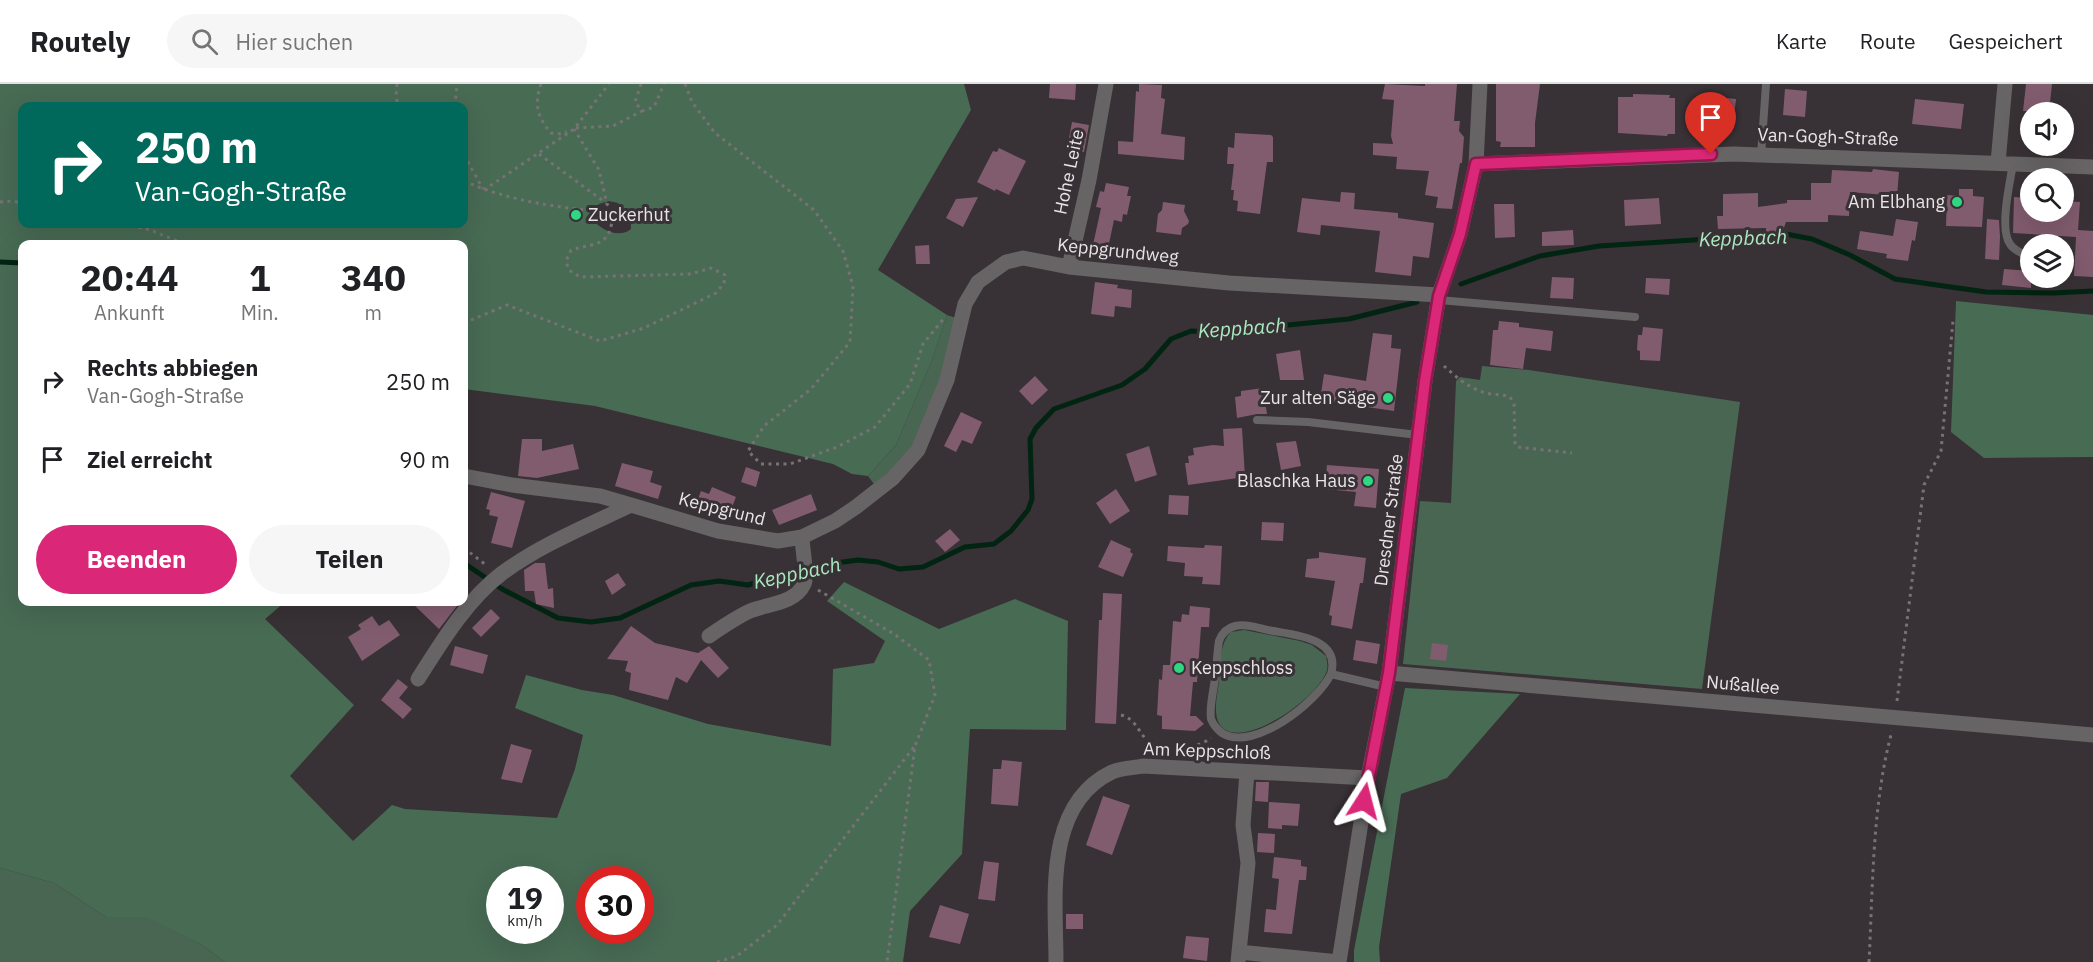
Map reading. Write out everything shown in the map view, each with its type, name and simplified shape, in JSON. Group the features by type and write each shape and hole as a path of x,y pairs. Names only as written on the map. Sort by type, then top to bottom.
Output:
{"street":[{"name":"Hohe Leite","path":"1069,267 1089,180 1106,84"},
{"name":"Dresdner Straße","path":"1339,962 1368,778 1388,680 1439,298 1460,234 1476,164 1480,84"},
{"path":"2005,84 2006,163"},
{"name":"Van-Gogh-Straße","path":"1476,164 1734,153 2093,167"},
{"name":"Keppgrundweg","path":"918,450 947,380 965,304 978,282 1006,262 1023,258 1069,267 1229,283 1439,298"},
{"name":"Keppgrund","path":"468,477 512,485 600,496 718,531 802,544 893,478 918,450"},
{"path":"418,679 443,640 482,591 500,575 526,558 631,505"},
{"path":"709,636 753,610 786,600 800,591 805,578 802,544"},
{"name":"Nußallee","path":"1388,680 2093,735"},
{"name":"Am Keppschloß","path":"1056,962 1056,858 1069,817 1080,795 1113,772 1143,766 1368,778"},
{"path":"1247,772 1243,825 1248,863 1239,957 1339,962"}],"lane":[{"path":"1761,154 1766,84"},
{"path":"2006,163 2008,198 2006,234 2013,248 2020,252"},
{"path":"1439,298 1635,317"},
{"path":"1257,420 1308,422 1419,435"},
{"path":"1236,625 1313,639 1331,655 1334,664 1331,674 1327,682 1306,705 1274,728 1236,737 1220,731 1211,719 1219,641 1222,633 1236,625"},
{"path":"1331,674 1388,680"}],"path":[{"path":"397,84 398,102"},
{"path":"455,102 457,84"},
{"path":"541,84 536,97 541,121 551,133 562,134 574,129 613,126 654,107 664,84"},
{"path":"484,190 574,129 609,84"},
{"path":"641,84 635,102 642,111"},
{"path":"685,84 692,102 716,133 814,210 843,251 853,286 850,342 812,389 764,426 748,451 760,464 790,464 837,447 875,427 910,384 923,344 950,307"},
{"path":"574,129 599,170 607,204"},
{"path":"468,321 507,305 600,341 644,328 716,293 724,283 725,276 711,268 691,273 580,277 569,270 566,261 571,250 599,243 611,232 614,213 607,204 539,154"},
{"path":"468,162 484,190"},
{"path":"468,183 484,190 558,207 614,213"},
{"path":"0,202 18,202"},
{"path":"141,228 175,240"},
{"path":"1869,962 1873,882 1886,754 1895,718 1924,485 1941,451 1953,321"},
{"path":"1444,366 1472,387 1510,397 1514,404 1517,447 1572,453"},
{"path":"468,552 500,575"},
{"path":"805,578 894,634 929,660 935,695 915,746 887,962"},
{"path":"1121,715 1130,717 1149,742 1161,747 1185,749 1196,747 1220,731"},
{"path":"717,962 737,956 777,925 915,746"}],"green space":[{"path":"0,84 964,84 971,110 878,270 947,315 932,360 896,445 868,476 852,474 833,464 595,406 468,390 468,240 18,240 18,606 280,606 265,619 354,705 290,776 353,841 392,805 405,809 557,818 575,769 583,735 515,708 526,675 582,690 613,695 708,724 831,746 833,669 874,663 885,641 827,601 844,582 939,629 1015,599 1068,621 1066,730 970,729 962,854 910,911 903,962 225,962 202,945 147,917 106,917 54,883 0,868","holes":["609,201 618,203 631,223 631,229 626,232 608,231 589,216 599,204"]},
{"path":"1956,301 2093,315 2093,457 1984,458 1951,432"},
{"path":"947,315 956,318 941,380 912,446 890,471 874,484 868,476 896,445 932,360"},
{"path":"1482,366 1529,370 1740,402 1702,689 1403,664 1420,501 1451,503 1456,381 1460,377 1480,380"},
{"path":"1244,630 1312,645 1326,656 1327,668 1321,681 1296,707 1261,727 1245,732 1230,732 1220,725 1216,715 1221,654 1224,642 1231,632"},
{"path":"1405,688 1520,694 1447,778 1401,794 1379,947 1380,962 1354,962 1354,950"},
{"path":"0,868 54,883 106,917 147,916 202,945 225,962 0,962"}],"building":[{"path":"1050,84 1076,84 1075,100 1049,98"},
{"path":"1139,84 1162,85 1161,98 1165,99 1161,134 1185,137 1184,160 1118,154 1118,141 1133,142 1136,91 1139,92"},
{"path":"1385,84 1425,86 1425,84 1457,84 1454,121 1460,121 1459,131 1464,137 1462,163 1460,163 1452,209 1436,208 1438,197 1425,195 1429,171 1396,169 1397,157 1373,155 1373,143 1393,144 1391,136 1394,100 1382,99"},
{"path":"1496,84 1540,84 1535,123 1535,147 1500,147 1501,142 1496,141"},
{"path":"2026,84 2052,84 2050,102 2024,102"},
{"path":"1785,89 1807,91 1805,117 1783,115"},
{"path":"1633,94 1670,95 1669,98 1675,98 1675,134 1667,136 1618,133 1618,97 1633,97"},
{"path":"1706,96 1736,99 1733,125 1704,122"},
{"path":"1915,99 1964,104 1961,129 1912,124"},
{"path":"1072,122 1089,125 1084,152 1067,149"},
{"path":"1235,133 1273,137 1273,162 1267,162 1260,214 1237,211 1238,201 1233,200 1234,190 1231,190 1234,164 1227,164 1228,147 1234,148"},
{"path":"999,148 1026,161 1009,195 977,182 993,151 997,152"},
{"path":"1873,169 1899,172 1897,196 1850,192 1849,216 1828,215 1828,222 1786,222 1782,233 1766,235 1766,228 1718,229 1717,216 1723,216 1723,194 1758,193 1758,207 1787,203 1787,200 1811,200 1811,183 1831,183 1832,170 1872,172"},
{"path":"1106,183 1129,187 1127,196 1131,196 1127,215 1123,214 1122,222 1114,220 1106,258 1091,254 1101,208 1096,207 1100,191 1104,192"},
{"path":"1959,189 1973,189 1973,196 1984,197 1982,227 1946,226 1947,195 1959,196"},
{"path":"1341,192 1355,193 1354,209 1398,213 1398,218 1434,223 1429,258 1413,256 1411,276 1375,272 1380,231 1321,225 1320,235 1297,232 1302,198 1340,202"},
{"path":"978,197 963,227 946,218 956,199"},
{"path":"2014,197 2020,197 2020,222 2074,222 2074,202 2080,202 2078,230 2093,231 2093,277 2074,276 2076,237 2074,234 2013,233"},
{"path":"1659,198 1661,224 1625,226 1624,200"},
{"path":"1163,202 1185,205 1184,211 1189,221 1182,228 1181,235 1156,232 1158,214 1162,210"},
{"path":"1494,204 1514,204 1515,237 1495,238"},
{"path":"1896,219 1918,222 1915,241 1912,240 1908,261 1886,258 1887,254 1857,249 1860,231 1893,236"},
{"path":"1987,219 1999,220 1999,260 1985,259"},
{"path":"1573,230 1574,245 1542,246 1542,232"},
{"path":"929,245 930,264 916,264 915,246"},
{"path":"2004,269 2020,270 2020,287 2002,285"},
{"path":"1552,277 1574,278 1573,299 1550,298"},
{"path":"1646,278 1670,279 1669,295 1645,293"},
{"path":"1095,282 1118,285 1117,288 1132,290 1131,308 1115,306 1114,317 1091,314"},
{"path":"1499,321 1519,323 1519,327 1553,331 1551,351 1526,348 1523,369 1490,365 1493,330 1498,330"},
{"path":"1643,327 1663,329 1660,361 1640,360 1640,351 1637,350 1638,335 1642,335"},
{"path":"1373,333 1392,335 1391,348 1401,349 1394,411 1320,400 1324,374 1366,381"},
{"path":"1300,350 1304,380 1280,380 1276,354"},
{"path":"1035,376 1048,390 1032,405 1019,391"},
{"path":"1263,388 1267,414 1237,418 1235,397 1241,396 1241,391"},
{"path":"961,412 982,422 972,444 962,440 956,452 944,446"},
{"path":"1242,428 1245,477 1188,485 1185,463 1189,463 1188,456 1194,455 1193,448 1224,446 1223,429"},
{"path":"522,439 542,439 542,451 573,444 579,469 537,478 518,476"},
{"path":"1296,441 1301,466 1281,470 1276,443"},
{"path":"1149,446 1157,475 1135,482 1126,454"},
{"path":"622,463 653,471 650,482 662,486 658,499 615,486"},
{"path":"1327,465 1379,469 1376,508 1354,506 1356,492 1325,489"},
{"path":"746,467 760,472 756,487 741,482"},
{"path":"712,487 736,497 727,520 695,507 701,491 709,494"},
{"path":"1116,489 1130,511 1110,524 1096,503"},
{"path":"491,492 525,501 512,548 491,543 498,517 489,515 490,510 486,509"},
{"path":"811,494 817,510 779,525 772,510"},
{"path":"1169,495 1189,496 1188,515 1168,514"},
{"path":"1262,522 1284,523 1283,541 1261,540"},
{"path":"950,529 960,540 945,552 935,541"},
{"path":"1111,540 1131,549 1130,552 1133,554 1123,577 1098,567"},
{"path":"1205,545 1222,546 1220,585 1202,584 1203,577 1184,576 1185,563 1167,561 1168,546 1204,548"},
{"path":"1319,552 1366,558 1363,583 1360,583 1352,629 1331,625 1332,616 1329,615 1335,581 1305,577 1307,559 1319,558"},
{"path":"535,563 545,563 548,589 553,588 554,608 536,604 534,591 525,591 524,570"},
{"path":"618,573 626,585 612,595 605,581"},
{"path":"1103,593 1122,594 1116,724 1095,723 1099,620 1102,620"},
{"path":"415,606 457,606 439,629"},
{"name":"Keppschloss","path":"1190,606 1210,608 1209,627 1201,627 1197,682 1193,682 1190,716 1196,716 1204,724 1195,731 1162,729 1162,716 1157,715 1159,679 1162,680 1163,665 1170,665 1173,621 1181,622 1182,614 1189,615"},
{"path":"491,609 500,618 481,637 472,628"},
{"path":"372,616 379,626 389,620 400,635 362,661 348,637 361,629 358,625"},
{"path":"631,626 655,643 698,653 709,646 729,668 718,678 701,660 687,683 676,677 668,700 629,690 631,673 625,671 628,661 607,659"},
{"path":"1356,640 1380,644 1377,664 1353,660"},
{"path":"1432,643 1448,645 1446,661 1430,659"},
{"path":"455,646 488,655 483,674 450,665"},
{"path":"398,679 408,687 399,698 412,709 403,719 381,700"},
{"path":"511,744 532,750 522,783 501,779"},
{"path":"1002,760 1022,762 1018,806 991,804 993,769 1001,769"},
{"path":"1256,782 1269,782 1268,802 1255,801"},
{"path":"1103,796 1130,805 1112,855 1086,845"},
{"path":"1269,802 1300,804 1298,826 1282,825 1282,829 1268,828"},
{"path":"1258,833 1275,834 1274,853 1257,852"},
{"path":"1274,857 1301,860 1301,866 1307,867 1306,880 1299,880 1292,934 1264,932 1266,909 1276,910 1279,879 1272,878"},
{"path":"984,861 999,863 995,901 978,899"},
{"path":"940,905 969,914 960,944 929,937"},
{"path":"1066,914 1083,914 1083,929 1066,929"},
{"path":"1186,936 1209,938 1207,961 1183,958"}],"waterway":[{"name":"Keppbach","path":"1461,284 1540,256 1599,246 1786,234 1812,239 1850,255 1895,279 1986,292 2093,291"},
{"name":"Keppbach","path":"0,262 18,263"},
{"name":"Keppbach","path":"468,566 502,589 558,618 591,622 620,618 691,585 719,581 748,585 806,567 858,560 878,562 899,569 923,567 965,547 994,544 1011,531 1028,510 1032,499 1030,439 1036,428 1054,409 1122,385 1145,369 1171,339 1191,331 1216,332 1349,319 1417,302"}],"place":[{"name":"Am Elbhang","path":"1957,202"},
{"name":"Zuckerhut","path":"576,215"},
{"name":"Zur alten Säge","path":"1388,398"},
{"name":"Blaschka Haus","path":"1368,481"},
{"name":"Keppschloss","path":"1179,668"}],"route":[{"path":"1364,801 1389,673 1425,381 1439,296 1460,234 1476,164 1711,154"}]}
